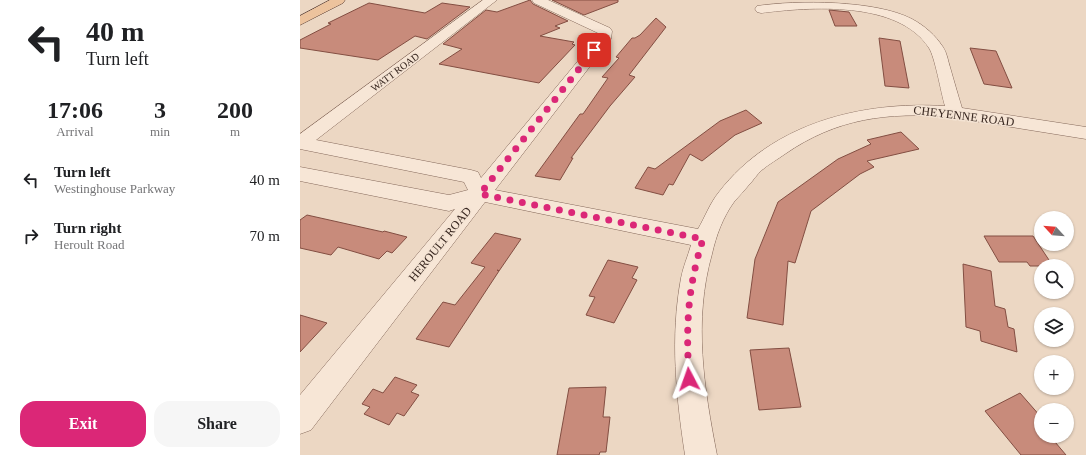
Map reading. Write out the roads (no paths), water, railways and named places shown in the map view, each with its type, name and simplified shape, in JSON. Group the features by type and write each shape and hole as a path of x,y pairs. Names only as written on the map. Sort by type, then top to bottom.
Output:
{"main road":[{"path":"300,21 339,0"}],"street":[{"name":"WATT ROAD","path":"300,143 490,0"},
{"name":"HEROULT ROAD","path":"300,419 604,38 605,31 538,0"},
{"path":"761,9 802,4 847,4 886,12 915,23 926,31 935,45 955,113"},
{"name":"CHEYENNE ROAD","path":"701,455 691,392 687,337 689,300 694,268 703,239 730,192 747,173 765,157 806,133 840,121 876,113 902,110 955,113 1086,133"},
{"path":"300,143 471,177 480,194"},
{"path":"300,174 449,203 480,194 703,239"}]}
